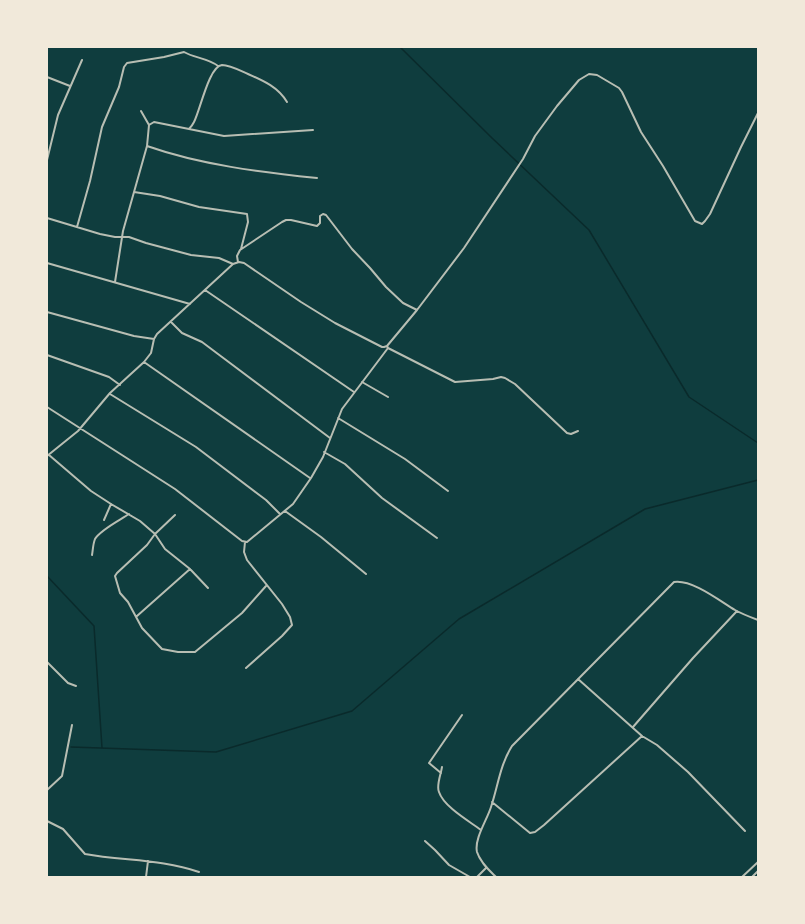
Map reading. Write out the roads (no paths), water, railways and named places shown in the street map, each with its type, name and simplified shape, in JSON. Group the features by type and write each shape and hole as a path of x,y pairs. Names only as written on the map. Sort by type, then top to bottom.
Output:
{"street":[{"path":"77,227 90,181 102,127 119,86 124,67 127,63 184,52 218,66 222,65 230,67 268,83 282,94 287,102"},
{"path":"47,160 58,115 82,60"},
{"path":"189,129 194,122 207,87 218,66"},
{"path":"245,542 249,541 293,504 311,478 338,418 354,392 464,248 522,159 535,136 557,106 579,80 589,74 597,75 619,88 641,132 695,221 702,224 710,214 758,113"},
{"path":"47,77 70,86"},
{"path":"115,282 123,237 147,146 149,125 141,111"},
{"path":"149,125 154,122 224,136 313,130"},
{"path":"754,123 758,124"},
{"path":"147,146 204,162 273,173 317,178"},
{"path":"134,192 160,196 200,207 248,214 248,222 237,256 238,262"},
{"path":"240,250 282,222 291,220 317,226 320,223 320,216 323,214 326,215 352,249 386,287 403,303 417,310"},
{"path":"47,218 100,234 115,237 129,237 191,255 219,258 233,264"},
{"path":"208,588 190,569 165,549 156,534 140,520 91,491 48,455 80,429 110,393 144,362 151,353 154,339 157,334 233,264 238,262 244,263 335,323 384,348 388,347 456,382 501,377 505,378 515,384 567,433 571,434 578,431"},
{"path":"47,263 190,304"},
{"path":"205,290 354,392"},
{"path":"47,312 134,336 154,339"},
{"path":"170,322 182,333 202,342 330,438"},
{"path":"47,355 109,377 120,385"},
{"path":"144,362 311,478"},
{"path":"362,382 388,397"},
{"path":"110,393 196,447 266,500 280,514"},
{"path":"47,407 175,489 245,542"},
{"path":"338,418 405,459 448,490"},
{"path":"324,452 345,464 382,498 437,538"},
{"path":"104,520 111,504"},
{"path":"285,511 321,537 366,574"},
{"path":"92,555 93,544 96,537 129,514"},
{"path":"176,515 116,573 115,576 120,593 128,602 142,628 162,649 178,652 196,652 242,613 266,586"},
{"path":"245,542 244,552 247,560 266,586 282,604 290,617 292,625 282,636 246,668"},
{"path":"136,616 190,569"},
{"path":"496,877 486,868 477,852 477,844 492,802 506,755 512,746 674,582 678,581 693,585 737,611 758,620"},
{"path":"633,727 693,658 737,611"},
{"path":"47,662 68,683 76,686"},
{"path":"578,679 642,736 668,754 746,831"},
{"path":"441,773 429,763 462,715"},
{"path":"47,790 62,776 72,725"},
{"path":"492,802 530,833 535,832 642,736"},
{"path":"442,767 438,791 442,799 449,807 481,830"},
{"path":"47,821 63,829 85,854 122,860 148,861 186,867 199,872"},
{"path":"425,841 436,850 449,865 470,877"},
{"path":"146,877 148,861"},
{"path":"742,877 758,862"},
{"path":"477,877 486,868"},
{"path":"752,877 758,871"}],"waterway":[{"path":"400,47 492,138 589,230 689,397 758,443"},
{"path":"71,747 216,752 352,711 459,619 645,509 758,480"},
{"path":"47,576 94,626 102,748"}]}
